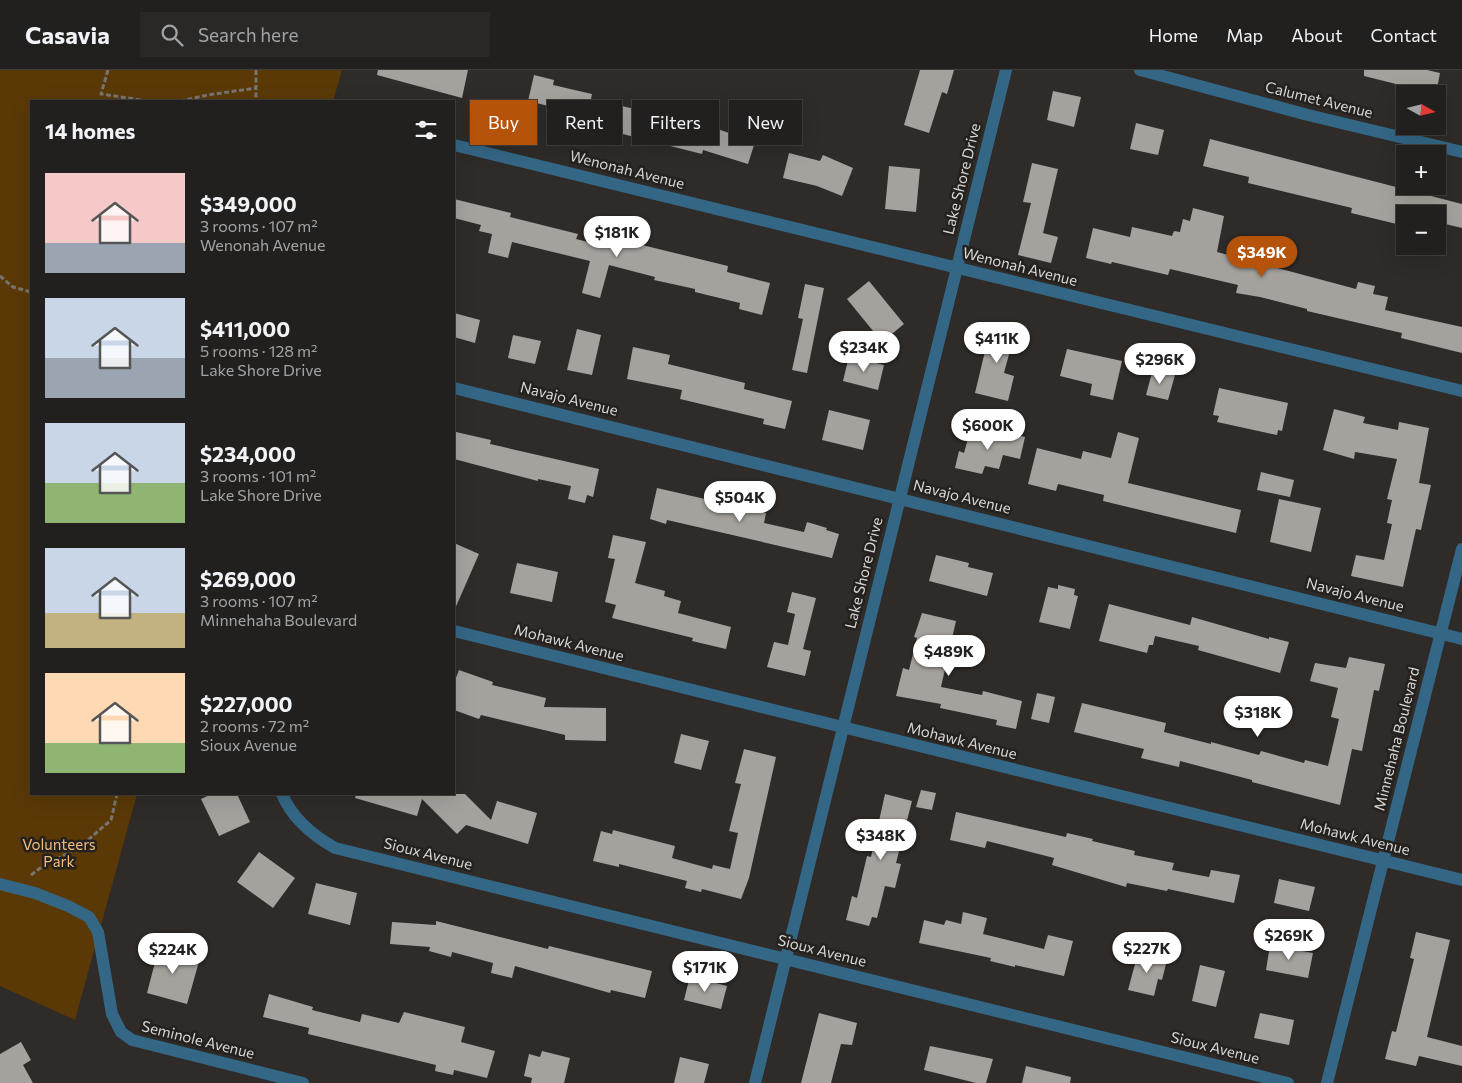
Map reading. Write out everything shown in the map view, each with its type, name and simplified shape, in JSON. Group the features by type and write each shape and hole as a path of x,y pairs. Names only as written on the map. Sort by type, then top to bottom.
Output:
{"street":[{"name":"Lake Shore Drive","path":"755,1083 1006,70"},
{"name":"Calumet Avenue","path":"1140,70 1308,115 1462,152"},
{"name":"Wenonah Avenue","path":"455,145 1462,391"},
{"name":"Navajo Avenue","path":"455,388 1462,639"},
{"name":"Minnehaha Boulevard","path":"1327,1083 1462,549"},
{"name":"Mohawk Avenue","path":"455,631 843,729 1462,880"},
{"name":"Sioux Avenue","path":"283,795 301,822 311,832 335,848 1288,1083"},
{"name":"Seminole Avenue","path":"0,884 68,906 89,917 98,932 112,1014 121,1032 132,1040 304,1083"}],"path":[{"path":"108,70 101,94 141,100"},
{"path":"256,70 256,100"},
{"path":"185,100 256,88"},
{"path":"0,276 13,287 30,292"},
{"path":"15,888 43,866 80,847 111,820 117,795"}],"green space":[{"name":"Volunteers Park","path":"0,70 342,70 333,100 30,100 30,795 137,795 75,1020 0,986"}],"building":[{"path":"378,70 468,70 462,98 377,75"},
{"path":"920,70 954,70 947,94 942,92 929,133 904,125"},
{"path":"1364,70 1427,70 1440,73 1438,85 1400,85 1364,76"},
{"path":"534,75 554,80 553,85 592,94 591,99 595,100 547,100 547,106 537,103 537,100 528,100"},
{"path":"1053,91 1081,97 1074,127 1047,120"},
{"path":"622,106 632,108 632,136 622,134"},
{"path":"1136,123 1164,130 1158,155 1130,149"},
{"path":"719,129 729,133 729,145 754,145 748,164 703,150 702,154 666,145 719,145"},
{"path":"1210,139 1396,187 1396,195 1427,195 1462,204 1462,228 1446,224 1446,205 1396,205 1396,224 1351,213 1352,208 1248,183 1249,177 1203,166"},
{"path":"789,153 820,161 823,155 853,168 842,196 817,186 783,178"},
{"path":"1032,163 1058,169 1043,233 1058,237 1051,263 1018,255 1031,203 1023,202"},
{"path":"889,166 920,169 916,212 885,209"},
{"path":"455,199 511,213 510,217 578,234 576,239 616,249 620,237 638,241 638,244 728,266 727,272 770,283 762,315 739,309 740,303 695,292 695,289 654,280 655,277 609,265 600,298 582,293 590,261 512,242 508,258 488,253 492,234 479,231 481,225 455,218"},
{"path":"1193,208 1224,216 1217,252 1356,289 1358,282 1375,286 1373,294 1388,297 1385,310 1462,327 1462,353 1401,338 1402,333 1307,311 1307,309 1260,297 1236,293 1238,285 1170,269 1168,275 1086,258 1093,228 1130,237 1132,227 1172,236 1174,231 1180,232 1183,219 1190,221"},
{"path":"869,281 904,324 882,342 847,299"},
{"path":"805,284 824,288 807,373 792,370 803,319 798,318"},
{"path":"455,313 480,320 475,343 455,337"},
{"path":"992,322 1016,328 1004,373 1014,376 1008,401 975,393"},
{"path":"577,329 601,335 592,375 567,370"},
{"path":"513,335 541,341 535,364 508,358"},
{"path":"633,347 670,355 668,364 745,383 744,389 792,401 785,429 763,424 764,419 680,399 682,390 627,379"},
{"path":"1067,349 1122,361 1113,400 1090,395 1092,384 1060,376"},
{"path":"849,356 884,365 878,390 843,381"},
{"path":"1153,369 1175,375 1168,400 1146,395"},
{"path":"1219,388 1288,403 1282,431 1278,430 1277,435 1217,422 1219,416 1213,415"},
{"path":"1334,409 1365,417 1363,423 1398,430 1399,422 1429,428 1419,483 1431,485 1421,530 1416,529 1403,587 1351,576 1356,555 1384,560 1392,524 1387,523 1392,500 1387,499 1397,459 1355,452 1354,459 1323,450"},
{"path":"829,410 870,420 863,450 822,440"},
{"path":"970,431 1004,439 1005,432 1025,437 1020,459 1003,455 999,469 985,466 982,474 955,468 959,451 964,453"},
{"path":"456,432 491,440 490,444 599,469 593,497 587,495 585,503 568,499 571,486 538,479 538,481 455,459"},
{"path":"1118,432 1139,438 1128,483 1241,510 1236,533 1103,501 1104,495 1058,484 1056,491 1028,484 1037,448 1081,459 1083,451 1111,458"},
{"path":"1261,472 1294,480 1290,497 1257,490"},
{"path":"657,488 766,513 764,523 804,532 807,522 827,528 826,530 839,534 832,558 667,520 666,524 650,519"},
{"path":"1279,499 1321,508 1311,552 1270,542"},
{"path":"613,535 646,542 635,583 665,591 664,596 681,601 678,613 731,627 726,649 692,641 693,638 612,618 616,605 605,602 615,559 608,558"},
{"path":"455,543 479,554 455,609"},
{"path":"936,555 969,563 968,567 993,573 987,596 929,581"},
{"path":"517,563 558,572 552,602 510,593"},
{"path":"1058,585 1075,589 1074,595 1078,596 1070,629 1039,622 1048,587 1058,589"},
{"path":"792,592 816,598 803,649 811,651 805,676 767,667 774,642 788,645 795,614 787,612"},
{"path":"1109,604 1190,625 1192,617 1269,639 1269,637 1289,642 1280,673 1198,650 1199,646 1155,636 1153,645 1149,645 1147,653 1099,641"},
{"path":"922,613 956,621 941,687 982,695 983,691 1022,701 1016,729 996,725 997,720 940,708 941,704 896,696 903,668 909,670 917,638 914,637"},
{"path":"1349,657 1385,664 1379,691 1374,690 1362,751 1352,749 1340,805 1180,761 1179,767 1141,758 1144,749 1074,732 1082,703 1166,723 1164,732 1259,755 1261,751 1304,763 1305,760 1328,766 1339,719 1331,717 1338,688 1310,681 1315,663 1346,668"},
{"path":"459,670 493,682 492,685 546,698 544,707 606,708 606,741 565,740 565,735 481,715 479,719 455,710 455,680"},
{"path":"1037,693 1055,697 1049,723 1031,719"},
{"path":"681,734 709,741 701,770 674,763"},
{"path":"744,749 776,757 749,878 741,899 702,889 701,892 685,888 687,881 619,864 619,867 593,861 601,831 612,834 613,830 675,846 672,858 712,869 713,865 730,869 738,833 729,831 741,784 735,783"},
{"path":"921,790 936,793 932,810 916,807"},
{"path":"465,794 491,820 497,801 537,813 528,844 466,825 457,834 422,799 417,816 355,798 356,795"},
{"path":"885,794 912,801 896,863 901,864 895,888 885,886 877,918 872,917 869,926 846,920 852,896 857,898 867,856 871,857"},
{"path":"210,795 237,795 250,822 219,836 201,799"},
{"path":"956,812 1066,837 1067,833 1093,839 1092,841 1135,851 1134,855 1174,863 1172,870 1209,877 1211,870 1240,875 1234,903 1168,889 1167,891 1127,883 1126,887 1052,865 1054,858 987,841 985,848 950,840"},
{"path":"259,852 295,878 273,908 237,882"},
{"path":"1279,879 1315,887 1309,911 1274,903"},
{"path":"316,883 357,893 350,925 308,914"},
{"path":"963,912 987,918 983,934 1044,949 1048,935 1073,941 1064,976 1015,965 1015,967 990,961 991,958 919,943 924,920 944,925 946,920 961,924"},
{"path":"436,921 548,949 549,946 652,971 645,998 611,990 610,993 515,966 512,978 491,973 493,963 452,952 451,957 429,951 430,947 390,944 392,922 436,925"},
{"path":"1416,932 1450,940 1427,1037 1462,1046 1462,1066 1419,1056 1416,1066 1385,1059 1392,1031 1396,1032 1414,959 1410,958"},
{"path":"1270,945 1313,953 1308,978 1266,970"},
{"path":"159,947 200,958 187,1004 147,993"},
{"path":"1138,953 1167,960 1162,980 1158,979 1154,996 1128,990"},
{"path":"1200,965 1225,971 1216,1007 1192,1001"},
{"path":"690,976 727,986 721,1009 684,1000"},
{"path":"269,994 313,1007 312,1010 360,1022 362,1014 399,1023 404,1012 465,1027 461,1042 495,1051 487,1078 454,1070 453,1075 435,1071 436,1065 308,1034 309,1028 263,1017"},
{"path":"819,1013 857,1023 852,1045 841,1044 831,1083 801,1083"},
{"path":"1260,1013 1294,1020 1289,1045 1254,1038"},
{"path":"21,1042 31,1060 23,1065 33,1083 0,1083 0,1054"},
{"path":"930,1046 993,1059 986,1083 976,1083 924,1070"},
{"path":"542,1051 570,1058 564,1083 531,1083 532,1078 524,1076 529,1054 540,1057"},
{"path":"680,1057 709,1064 704,1083 674,1083"},
{"path":"1026,1066 1071,1077 1070,1083 1022,1083"}]}
